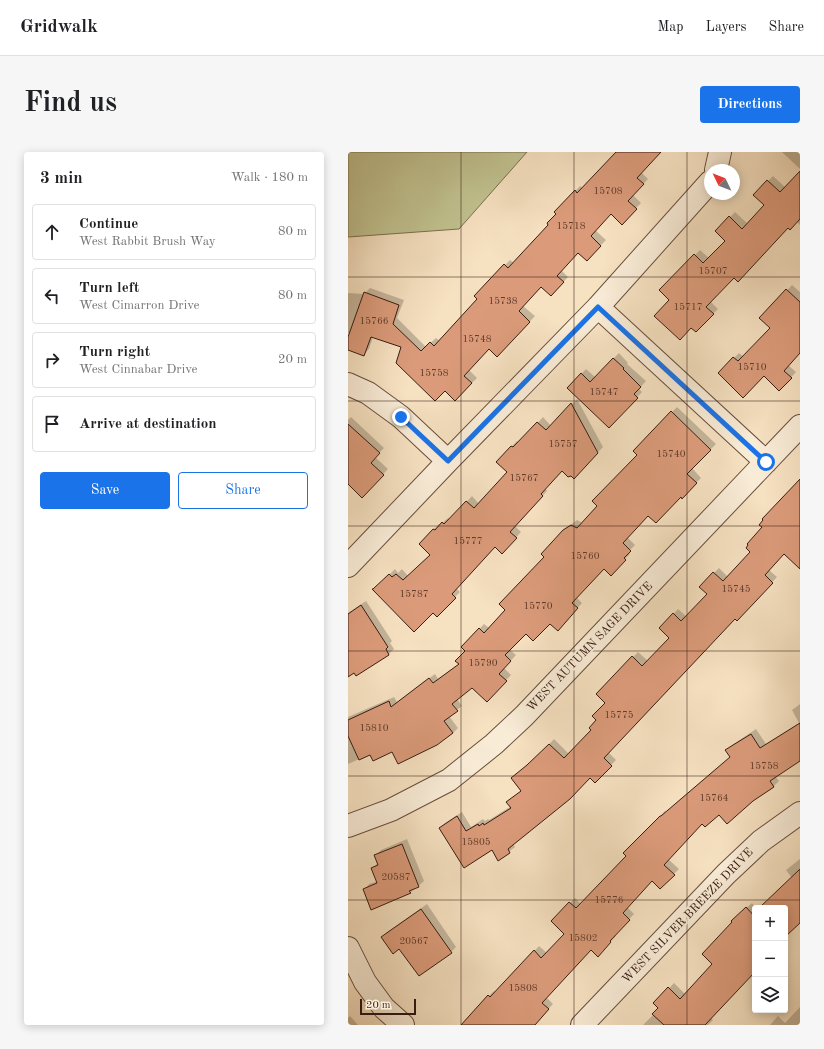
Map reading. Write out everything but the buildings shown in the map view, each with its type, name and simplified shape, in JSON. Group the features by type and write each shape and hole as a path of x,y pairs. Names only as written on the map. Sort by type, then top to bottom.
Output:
{"street":[{"path":"717,164 720,152"},
{"path":"348,566 598,307 704,189"},
{"path":"598,307 766,462"},
{"path":"348,384 368,394 401,417 448,461"},
{"name":"WEST AUTUMN SAGE DRIVE","path":"348,826 391,810 449,780 494,744 529,710 800,426"},
{"name":"WEST SILVER BREEZE DRIVE","path":"582,1025 726,874 761,841 800,813"},
{"path":"348,948 365,982 384,1008 402,1025"}],"green space":[{"path":"348,152 527,152 459,229 348,237"}],"route":[{"path":"401,417 448,461 598,307 766,462"}]}
